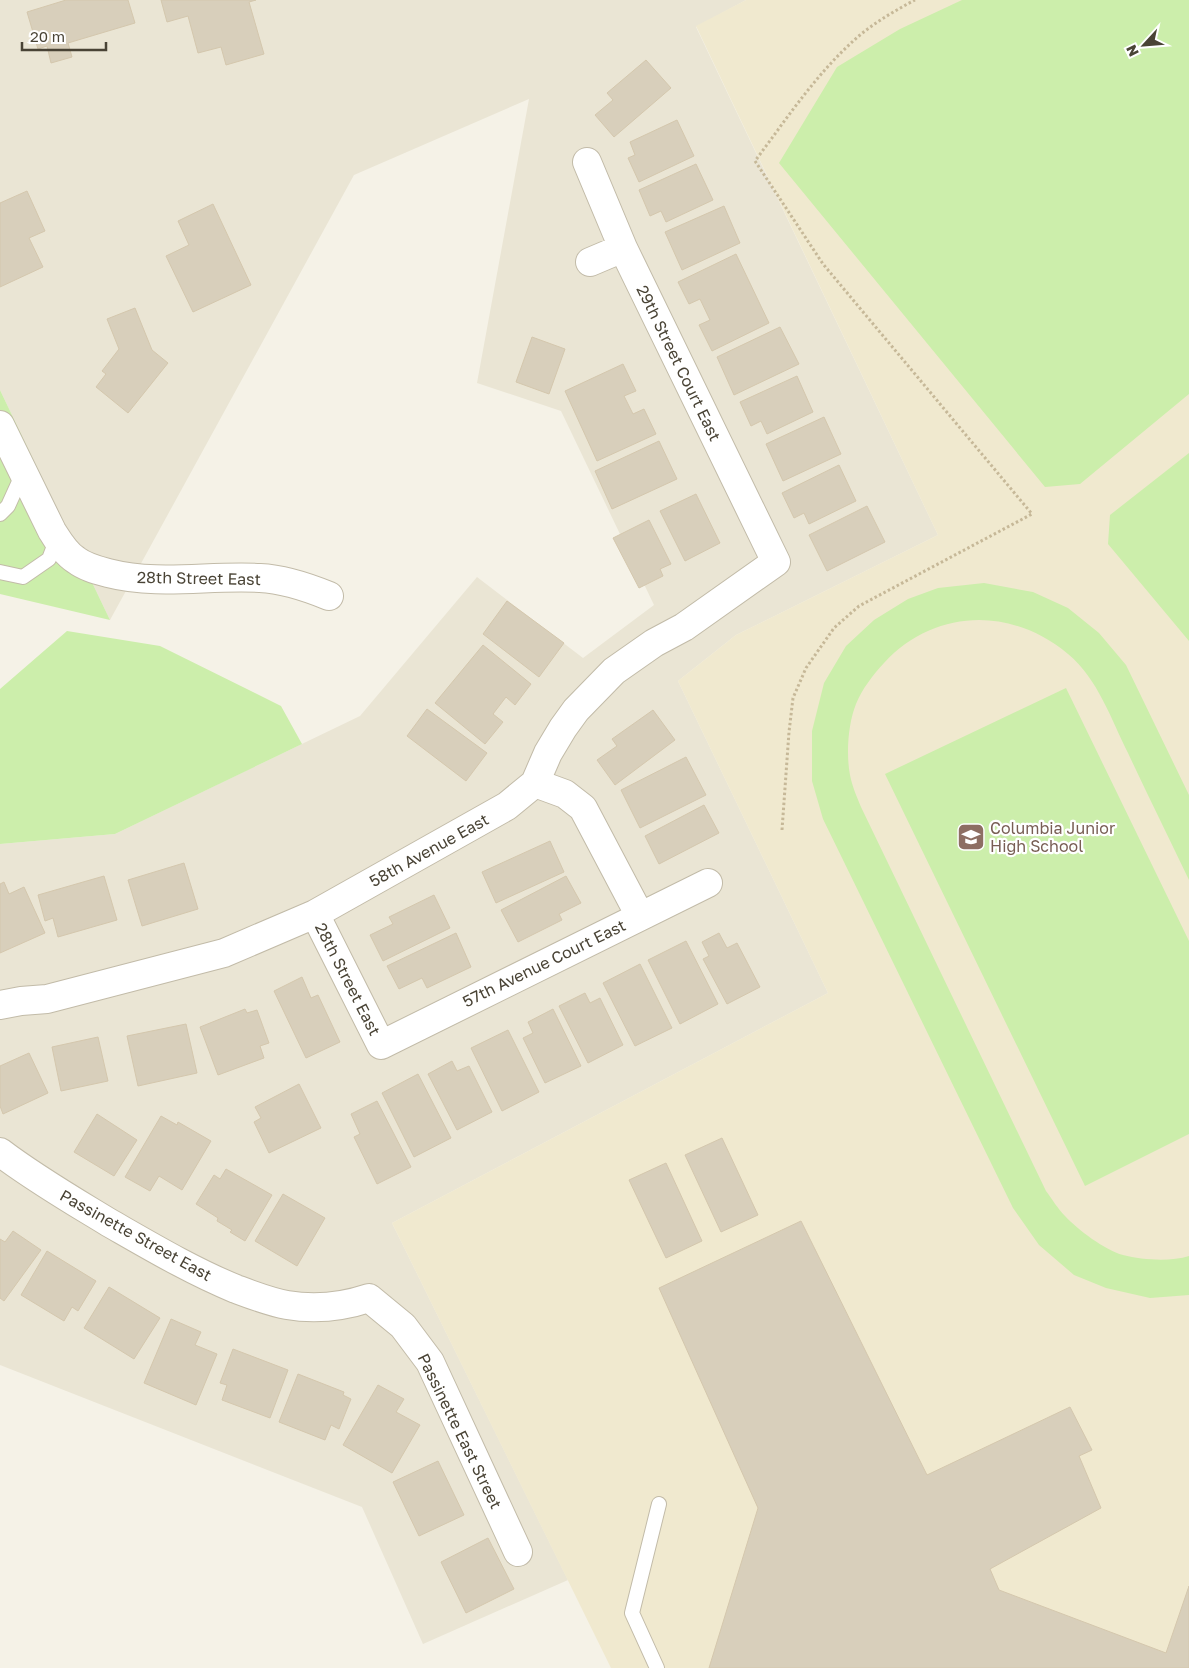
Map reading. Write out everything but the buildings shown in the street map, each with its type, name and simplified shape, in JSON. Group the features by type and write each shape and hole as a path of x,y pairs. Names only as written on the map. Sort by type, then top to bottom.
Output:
{"street":[{"name":"29th Street Court East","path":"587,162 623,248 776,562"},
{"path":"590,262 623,248"},
{"name":"28th Street East","path":"0,425 57,538 67,553 76,561 90,568 117,576 169,581 261,578 298,584 329,596"},
{"name":"58th Avenue East","path":"0,1005 47,999 224,953 315,914 507,806 535,783 548,752 572,716 600,683 654,642 684,627 776,562"},
{"path":"535,783 565,794 583,808 640,916"},
{"name":"57th Avenue Court East","path":"381,1045 708,883"},
{"name":"28th Street East","path":"315,914 381,1045"},
{"name":"Passinette Street East","path":"0,1152 33,1176 148,1245 218,1282 284,1305 302,1308 340,1306 369,1298"},
{"name":"Passinette East Street","path":"369,1298 403,1326 430,1362 518,1552"}],"lane":[{"path":"0,514 8,506 23,473"},
{"path":"0,572 23,577 49,559 57,538"},
{"path":"657,1668 632,1612 659,1504"}],"path":[{"path":"782,830 793,698 806,668 834,628 859,606 1032,514 823,264 755,161 805,94 836,58 861,34 914,0"}],"shaded area":[{"path":"0,0 746,0 696,27 938,535 736,635 678,681 828,993 392,1223 568,1580 423,1644 362,1507 0,1365 0,844 115,834 360,716 477,577 583,658 654,605 561,411 477,383 529,99 354,175 110,620 0,390"},
{"name":"Columbia Junior High School","path":"746,0 1189,0 1189,1668 611,1668 392,1223 828,993 678,681 736,635 938,535 696,26"}],"green space":[{"path":"962,0 1189,0 1189,394 1080,484 1045,487 779,163 837,67 900,29"},
{"path":"0,390 110,620 0,594"},
{"path":"1189,453 1189,641 1108,544 1110,515"},
{"path":"984,583 1033,592 1068,608 1099,633 1126,665 1189,795 1189,880 1096,687 1088,675 1068,654 1046,638 1022,628 998,622 973,620 949,624 926,632 904,645 884,663 858,698 853,712 848,749 852,783 861,807 1046,1191 1062,1213 1077,1227 1092,1239 1116,1252 1131,1257 1156,1260 1189,1256 1189,1295 1150,1298 1106,1288 1074,1275 1039,1245 1013,1208 823,819 812,781 812,731 824,683 846,646 874,620 908,599 938,588"},
{"path":"67,631 160,646 281,706 302,744 115,834 0,844 0,689"},
{"path":"1066,688 1189,941 1189,1134 1085,1186 885,774"}],"place":[{"name":"Columbia Junior High School","path":"971,837"}]}
